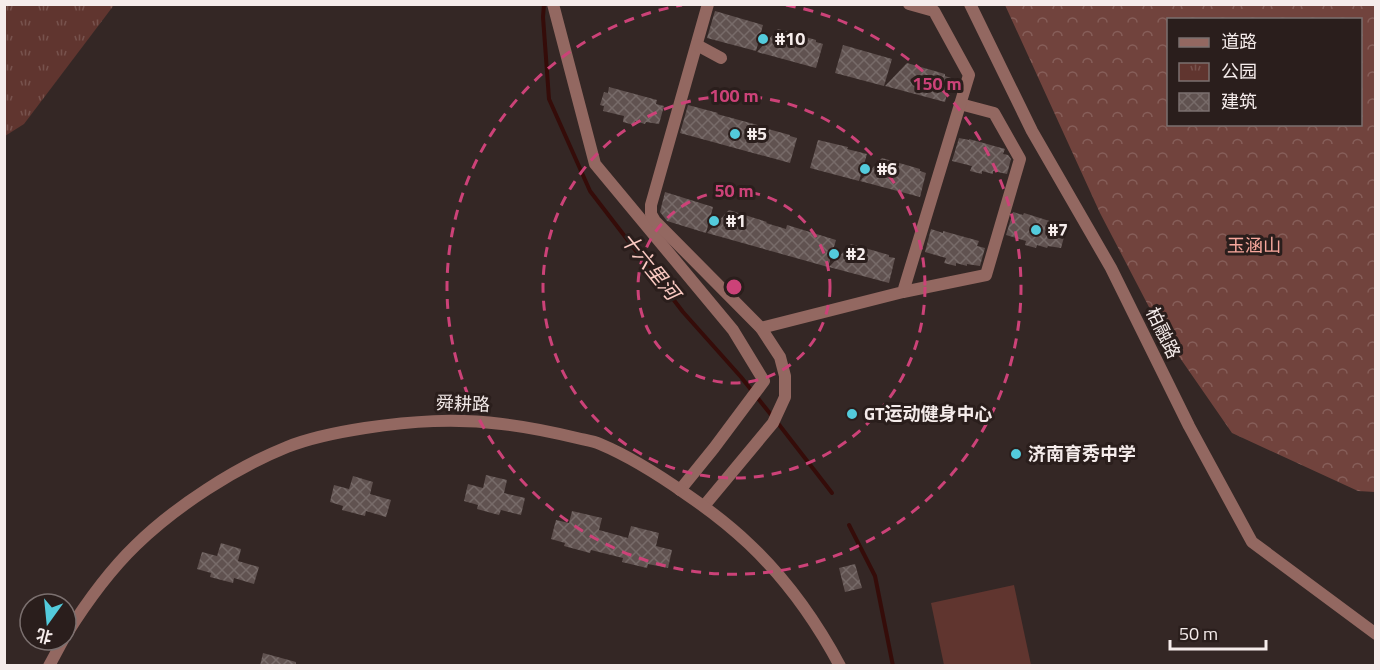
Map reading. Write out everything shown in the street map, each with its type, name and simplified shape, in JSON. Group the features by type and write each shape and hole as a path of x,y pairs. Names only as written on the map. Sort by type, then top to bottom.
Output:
{"street":[{"path":"553,4 596,164 733,330 764,381 680,490"},
{"path":"704,506 775,418 785,397 785,376 780,357 761,328 651,214 651,206 708,4"},
{"path":"903,292 969,75 934,11 909,4"},
{"name":"柏融路","path":"970,4 1032,131 1111,268 1189,426 1252,542 1376,634"},
{"path":"697,45 721,58"},
{"path":"761,328 903,292 986,275 1020,159 994,113 960,104"},
{"name":"舜耕路","path":"78,616 90,597 136,545 206,490 246,467 287,447 330,434 385,425 440,420 476,421 555,432 599,443 659,474 704,506 749,544 782,579 806,609 840,666"},
{"path":"49,666 57,652"}],"green space":[{"path":"5,4 114,5 24,124 5,136"},
{"name":"玉涵山","path":"1005,5 1375,5 1375,492 1358,491 1232,433 1162,332 1100,213"},
{"path":"1014,585 1031,665 944,665 931,603"}],"building":[{"path":"715,11 763,25 756,51 707,38"},
{"path":"778,29 823,44 816,68 757,52"},
{"path":"843,45 892,59 884,86 835,73"},
{"path":"907,63 945,74 951,78 945,102 885,86"},
{"path":"609,87 657,100 656,104 664,106 659,124 635,121 634,125 623,122 624,116 603,111 604,106 600,105 604,92 608,93"},
{"name":"#5","path":"688,105 797,138 790,163 680,133"},
{"path":"959,138 1005,149 1003,154 1008,155 1011,159 1007,174 982,171 982,174 970,171 972,166 952,161"},
{"path":"818,140 867,154 859,181 810,168"},
{"path":"882,158 920,169 926,173 920,197 860,181"},
{"path":"665,192 713,207 706,233 667,221 660,212"},
{"path":"729,210 786,229 787,225 836,240 828,267 707,233"},
{"name":"#7","path":"1013,212 1023,215 1024,213 1059,224 1058,228 1066,230 1061,248 1037,245 1036,248 1025,245 1026,241 1006,235"},
{"path":"931,229 979,241 977,246 985,248 980,266 956,263 956,266 944,263 946,258 925,252"},
{"path":"851,244 895,258 889,283 829,267"},
{"path":"486,475 507,480 504,493 525,498 521,515 501,510 499,515 477,509 478,505 464,501 468,484 483,488"},
{"path":"353,476 373,482 370,494 391,500 386,517 366,511 365,516 342,510 343,506 330,502 334,485 349,489"},
{"path":"572,511 602,518 599,530 628,538 631,526 659,533 656,546 672,550 668,568 648,564 647,568 622,562 623,558 591,550 590,553 564,546 565,543 551,539 556,520 569,523"},
{"path":"221,543 241,549 238,561 259,567 254,584 234,578 233,583 210,577 211,573 197,569 202,552 217,556"},
{"path":"855,564 862,588 845,592 839,568"},
{"path":"263,653 296,662 296,666 260,666"}],"waterway":[{"name":"十六里河","path":"544,4 549,99 590,191 683,312 741,377 772,416"},
{"name":"十六里河","path":"777,422 832,493"},
{"name":"十六里河","path":"849,525 875,576 893,666"}],"place":[{"name":"#10","path":"763,39"},
{"name":"#5","path":"735,134"},
{"name":"#6","path":"865,169"},
{"name":"#1","path":"714,221"},
{"name":"#7","path":"1036,230"},
{"name":"#2","path":"834,254"},
{"name":"GT运动健身中心","path":"852,414"},
{"name":"济南育秀中学","path":"1016,454"}]}
